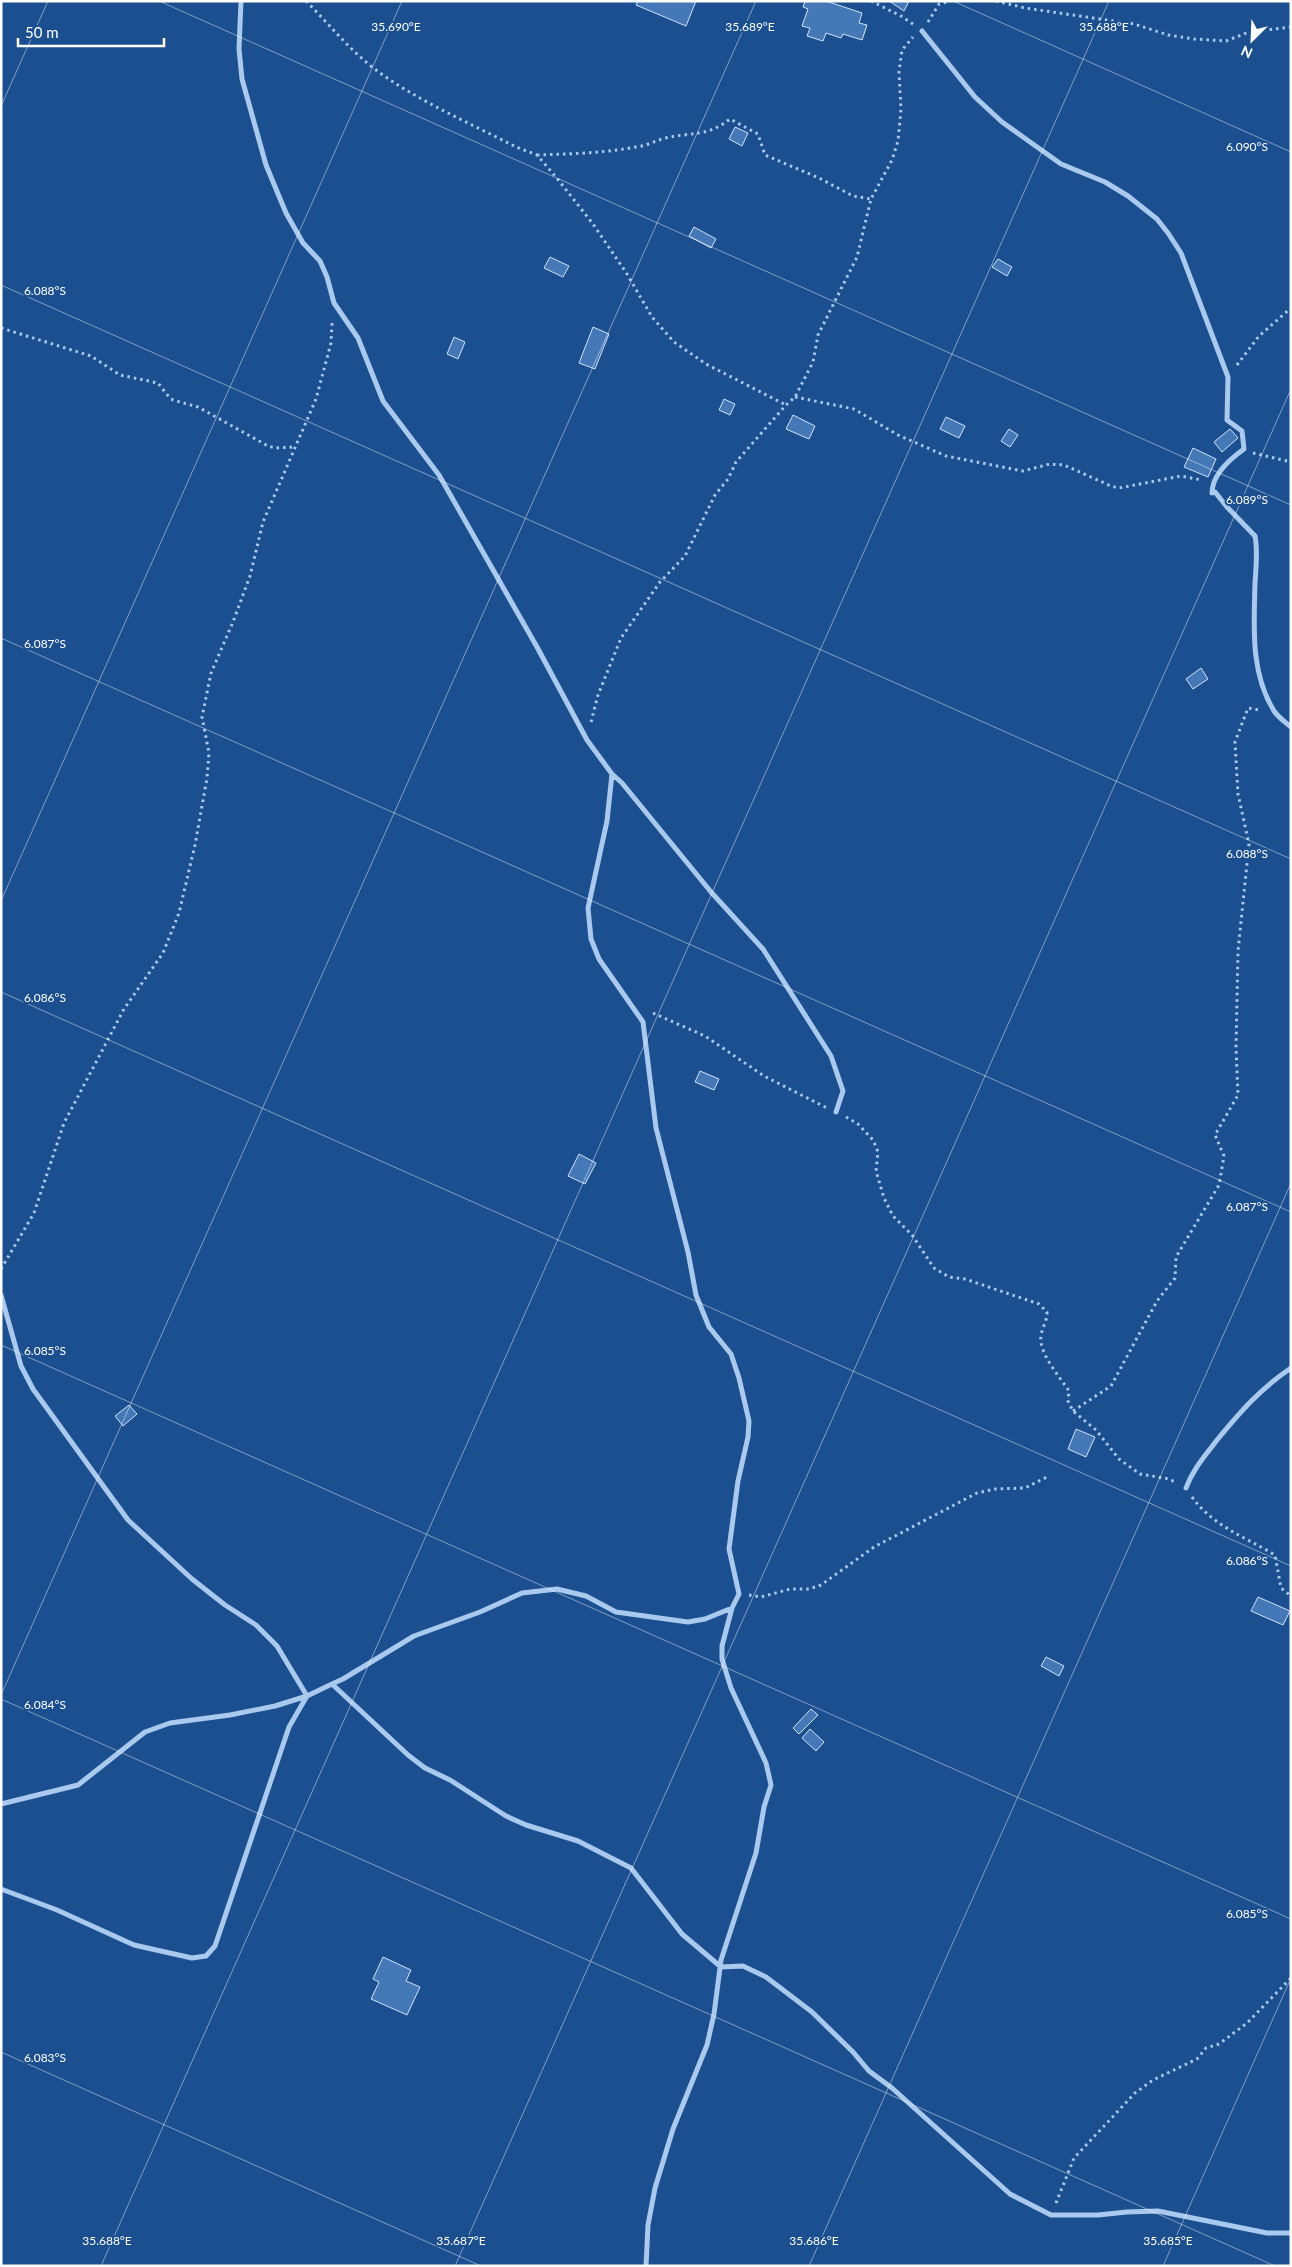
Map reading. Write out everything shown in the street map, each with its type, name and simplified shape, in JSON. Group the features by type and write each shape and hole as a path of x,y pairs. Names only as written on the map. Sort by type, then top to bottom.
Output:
{"street":[{"path":"241,1 239,49 242,79 264,156 286,213 303,243 320,261 334,303 358,338 383,401 439,476 537,647 587,740 612,774 622,783 711,892 763,949 831,1056 842,1091 836,1112"},
{"path":"924,32 975,97 1002,122 1061,164 1105,182 1128,196 1157,219 1182,253 1228,377 1227,420 1242,431 1244,448 1229,460 1212,483 1212,493 1215,492 1226,508 1255,536 1256,563 1253,628 1256,659 1265,691 1275,712 1291,727"},
{"path":"612,774 606,821 588,908 592,939 599,959 643,1022 656,1128 688,1252 696,1295 709,1327 731,1354 739,1378 748,1420 748,1437 738,1481 729,1549 739,1594 732,1608 722,1646 722,1658 731,1688 766,1763 771,1785 764,1807 756,1853 720,1967 707,2044 673,2129 655,2188 648,2225 646,2266"},
{"path":"1,1295 21,1366 29,1381 128,1520 192,1579 224,1605 256,1625 277,1646 306,1696"},
{"path":"1186,1488 1192,1473 1248,1402 1269,1383 1291,1368"},
{"path":"1,1804 78,1785 145,1732 170,1723 230,1715 275,1706 306,1696 343,1679 414,1636 480,1612 522,1593 557,1588 586,1596 616,1612 688,1622 705,1619 732,1608"},
{"path":"332,1684 408,1756 425,1768 450,1780 506,1816 526,1825 578,1842 631,1868 682,1934 720,1967 744,1966 766,1977 812,2012 853,2052 869,2071 898,2094 1010,2194 1051,2215 1098,2216 1127,2212 1158,2211 1267,2233 1291,2233"},
{"path":"1,1889 57,1910 134,1945 192,1958 206,1956 215,1946 289,1727 306,1696"}],"path":[{"path":"306,1 344,41 371,66 394,83 516,148 536,155 605,152 638,147 666,138 694,136 719,128 730,119 758,134 765,155 853,196 871,198"},
{"path":"871,1 901,16 924,32"},
{"path":"587,740 598,695 621,638 660,582 685,556 716,495 736,462 795,397 813,362 818,335 857,257 871,198 892,160 898,141 901,108 899,72 902,50 911,37 924,32 940,3 950,1"},
{"path":"996,1 1025,8 1134,24 1168,35 1194,39 1226,41 1250,32 1291,27"},
{"path":"536,155 593,224 652,317 674,342 706,364 786,405"},
{"path":"1,1269 34,1213 64,1123 124,1009 163,953 178,913 195,846 207,778 209,753 202,717 204,698 211,673 250,576 263,522 316,399 331,343 334,303"},
{"path":"1228,377 1259,336 1291,308"},
{"path":"1,328 92,356 120,375 158,382 169,397 174,400 198,407 268,446 282,448 296,446"},
{"path":"795,397 854,409 898,435 946,456 1024,471 1050,464 1064,465 1119,488 1181,476 1212,483"},
{"path":"1244,448 1254,454 1291,462"},
{"path":"1073,1411 1110,1386 1157,1301 1175,1278 1176,1257 1219,1185 1224,1156 1215,1135 1238,1095 1238,951 1249,844 1238,794 1235,742 1248,708 1275,712"},
{"path":"632,1005 705,1036 764,1076 858,1124 873,1140 878,1152 876,1171 884,1198 893,1216 912,1235 934,1268 949,1277 965,1279 1039,1304 1047,1312 1047,1322 1041,1334 1042,1343 1049,1362 1069,1391 1068,1401 1073,1411 1096,1430 1119,1459 1140,1474 1169,1479 1186,1488 1203,1511 1225,1528 1275,1555 1281,1588 1291,1596"},
{"path":"739,1594 761,1597 790,1589 809,1589 821,1585 874,1547 977,1493 995,1489 1025,1488 1049,1476"},
{"path":"1051,2215 1074,2158 1135,2093 1153,2080 1197,2059 1206,2048 1219,2044 1246,2023 1291,1978"}],"building":[{"path":"638,1 696,1 686,26 636,5"},
{"path":"805,1 826,1 862,13 859,23 867,25 862,40 843,34 841,38 826,33 823,41 807,36 810,28 802,26 808,9 803,7"},
{"path":"889,1 909,1 904,11"},
{"path":"735,127 748,133 742,146 729,139"},
{"path":"694,227 716,239 711,248 689,236"},
{"path":"550,257 569,266 563,277 544,268"},
{"path":"998,259 1012,267 1007,276 992,267"},
{"path":"593,327 609,334 595,369 579,363"},
{"path":"454,337 465,342 458,359 447,354"},
{"path":"724,399 735,404 730,415 719,410"},
{"path":"793,415 815,426 809,439 786,429"},
{"path":"946,417 965,426 959,438 940,429"},
{"path":"1009,429 1018,435 1010,447 1001,441"},
{"path":"1230,429 1238,438 1222,452 1214,442"},
{"path":"1193,448 1216,459 1208,477 1184,467"},
{"path":"1201,668 1208,679 1193,689 1186,679"},
{"path":"700,1071 719,1079 714,1090 695,1082"},
{"path":"579,1154 596,1163 585,1184 568,1176"},
{"path":"129,1405 137,1414 123,1426 115,1416"},
{"path":"1076,1429 1095,1437 1086,1457 1068,1449"},
{"path":"1258,1597 1290,1611 1283,1625 1251,1611"},
{"path":"1046,1657 1064,1666 1059,1676 1041,1666"},
{"path":"811,1709 818,1715 799,1734 793,1728"},
{"path":"810,1729 824,1742 816,1751 802,1738"},
{"path":"383,1957 411,1970 406,1981 420,1987 407,2015 371,1999 379,1982 373,1979"}]}
